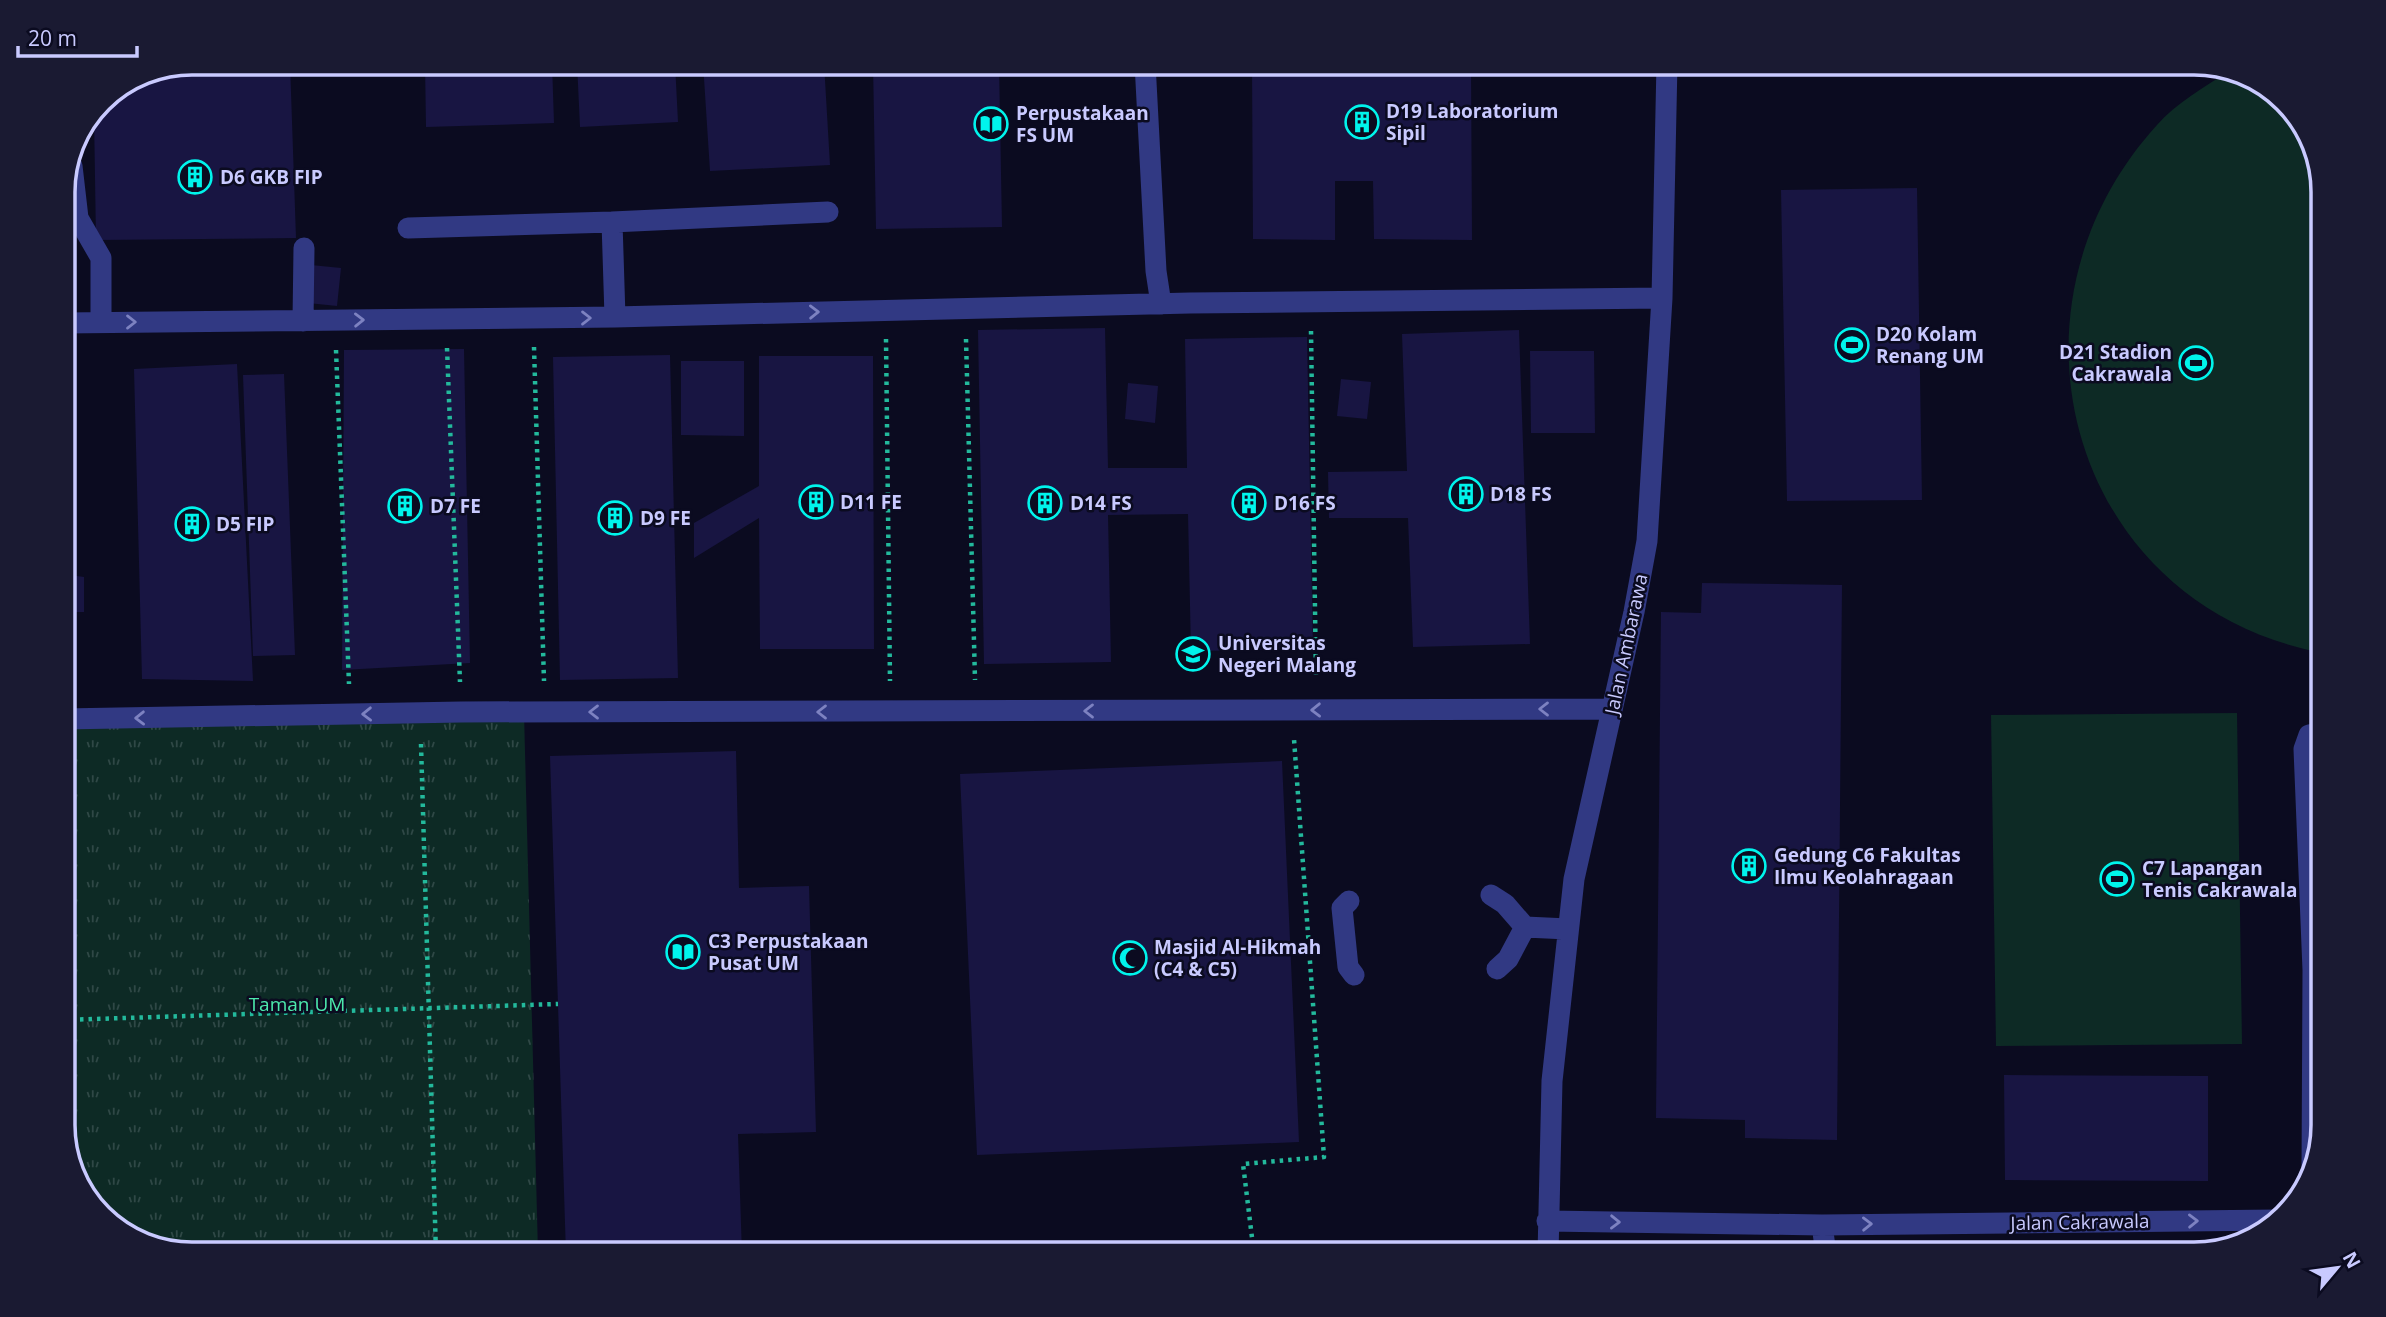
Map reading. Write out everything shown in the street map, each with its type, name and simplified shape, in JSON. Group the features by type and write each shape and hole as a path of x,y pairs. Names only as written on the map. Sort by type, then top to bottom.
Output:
{"lane":[{"path":"1146,75 1156,271 1161,304"},
{"name":"Jalan Ambarawa","path":"1548,1242 1552,1080 1574,879 1641,580 1647,541 1662,298 1667,75"},
{"path":"75,192 78,218 102,258 100,322"},
{"path":"408,228 828,212"},
{"path":"612,222 615,317"},
{"path":"303,321 304,248"},
{"path":"75,323 615,317 1161,304 1662,298"},
{"path":"75,719 461,712 1612,709"},
{"path":"2311,735 2304,749 2311,921"},
{"path":"1492,895 1525,927 1568,929"},
{"path":"1349,901 1342,908 1348,967 1354,975"},
{"path":"1497,969 1508,959 1525,927"},
{"name":"Jalan Cakrawala","path":"1547,1221 1822,1225 2261,1220"},
{"path":"1822,1225 1824,1242"}],"path":[{"path":"1311,302 1317,710"},
{"path":"965,310 976,712"},
{"path":"886,311 890,712"},
{"path":"533,318 545,712"},
{"path":"446,319 461,712"},
{"path":"334,321 350,714"},
{"path":"1253,1242 1243,1164 1325,1157 1292,711"},
{"path":"420,713 436,1242"},
{"path":"75,1020 558,1003"}],"green space":[{"name":"D21 Stadion Cakrawala","path":"2219,78 2246,87 2259,95 2282,115 2291,127 2305,154 2309,169 2311,649 2237,624 2167,577 2115,514 2082,441 2069,361 2076,279 2105,199 2157,125 2191,96"},
{"name":"C7 Lapangan Tenis Cakrawala","path":"2237,713 2242,1044 1996,1046 1991,715"},
{"name":"Taman UM","path":"524,714 538,1242 169,1240 140,1230 104,1202 81,1163 75,1133 75,722"}],"building":[{"name":"D6 GKB FIP","path":"290,75 296,238 96,240 94,128 109,109 147,84 169,77"},
{"path":"425,75 552,75 554,123 426,127"},
{"path":"578,75 676,75 678,122 580,127"},
{"path":"704,75 825,75 830,165 710,171"},
{"path":"873,75 999,75 1002,227 876,229"},
{"name":"D19 Laboratorium Sipil","path":"1252,75 1471,75 1472,240 1374,239 1373,181 1335,181 1335,240 1253,239"},
{"name":"D20 Kolam Renang UM","path":"1917,188 1922,500 1787,501 1781,190"},
{"path":"311,265 341,268 337,306 308,303"},
{"path":"1105,328 1108,468 1187,468 1185,339 1307,337 1313,649 1191,651 1188,514 1108,515 1111,662 984,664 978,330"},
{"name":"D18 FS","path":"1519,330 1530,644 1413,647 1408,518 1329,518 1328,472 1407,471 1402,334"},
{"name":"D7 FE","path":"464,349 470,663 342,670 344,350"},
{"path":"1530,351 1594,351 1595,433 1531,433"},
{"name":"D9 FE","path":"670,355 678,678 560,680 553,357"},
{"name":"D11 FE","path":"759,356 873,356 874,649 760,649 759,518 694,558 694,523 759,486"},
{"path":"681,361 744,361 744,436 681,435"},
{"name":"D5 FIP","path":"237,364 253,681 142,679 134,369"},
{"path":"284,374 295,655 253,656 243,375"},
{"path":"1341,379 1371,382 1367,419 1337,416"},
{"path":"1128,383 1158,386 1155,423 1125,419"},
{"path":"75,576 84,577 84,612 75,612"},
{"name":"Gedung C6 Fakultas Ilmu Keolahragaan","path":"1702,583 1842,585 1837,1140 1745,1138 1745,1120 1656,1118 1661,612 1701,613"},
{"name":"C3 Perpustakaan Pusat UM","path":"736,751 739,888 809,886 816,1132 738,1134 742,1242 566,1242 550,756"},
{"name":"Masjid Al-Hikmah (C4 & C5)","path":"1282,761 1299,1142 977,1155 960,774"},
{"path":"2004,1075 2208,1076 2208,1181 2005,1180"}],"place":[{"name":"D19 Laboratorium Sipil","path":"1362,122"},
{"name":"Perpustakaan FS UM","path":"991,124"},
{"name":"D6 GKB FIP","path":"195,177"},
{"name":"D20 Kolam Renang UM","path":"1852,345"},
{"name":"D21 Stadion Cakrawala","path":"2196,363"},
{"name":"D18 FS","path":"1466,494"},
{"name":"D11 FE","path":"816,502"},
{"name":"D14 FS","path":"1045,503"},
{"name":"D16 FS","path":"1249,503"},
{"name":"D7 FE","path":"405,506"},
{"name":"D9 FE","path":"615,518"},
{"name":"D5 FIP","path":"192,524"},
{"name":"Universitas Negeri Malang","path":"1193,654"},
{"name":"Gedung C6 Fakultas Ilmu Keolahragaan","path":"1749,866"},
{"name":"C7 Lapangan Tenis Cakrawala","path":"2117,879"},
{"name":"C3 Perpustakaan Pusat UM","path":"683,952"},
{"name":"Masjid Al-Hikmah (C4 & C5)","path":"1130,958"}]}
